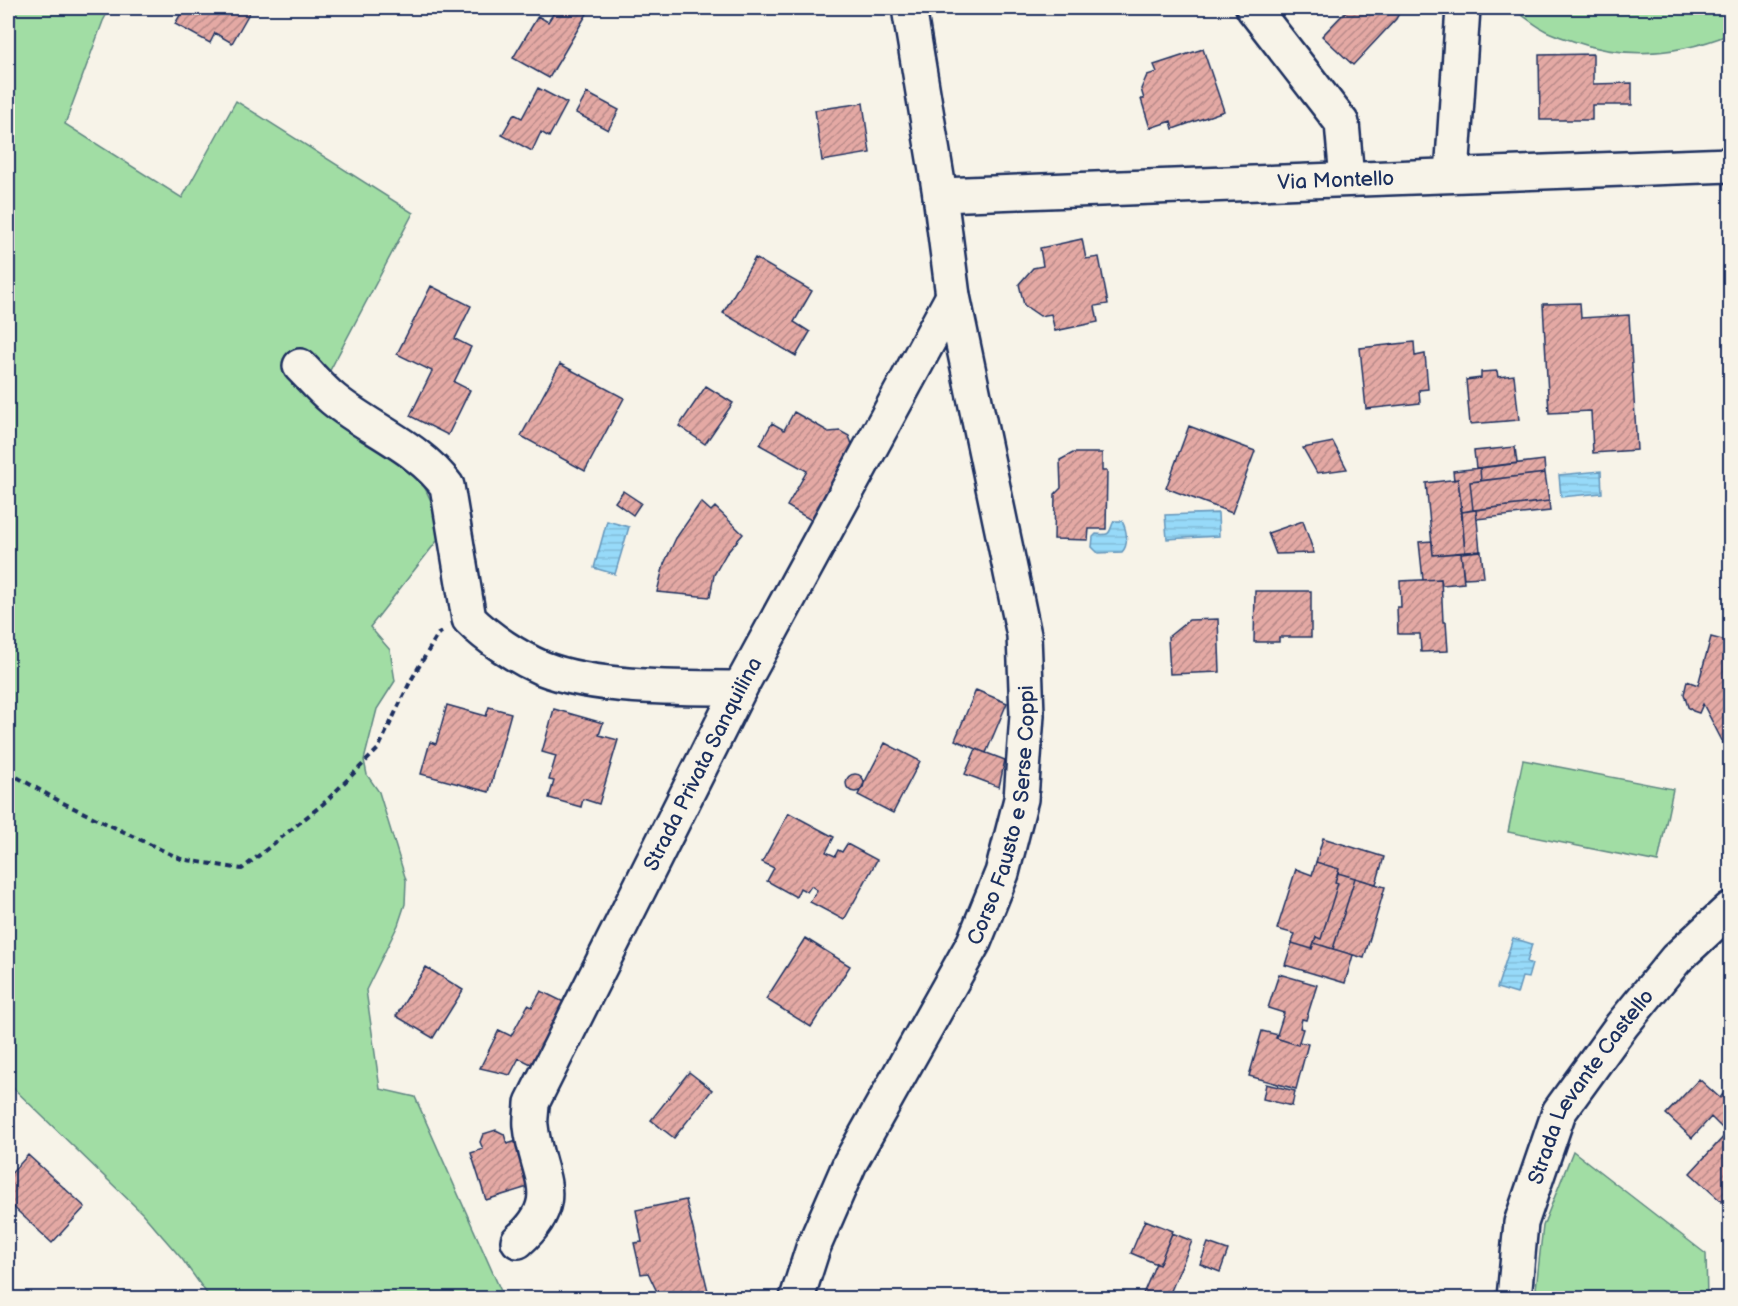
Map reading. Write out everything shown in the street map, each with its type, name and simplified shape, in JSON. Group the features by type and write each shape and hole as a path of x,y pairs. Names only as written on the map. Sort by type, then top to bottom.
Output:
{"street":[{"name":"Corso Fausto e Serse Coppi","path":"798,1299 813,1248 850,1163 974,942 1002,873 1021,799 1027,716 1024,635 952,296 940,195 909,8"},
{"path":"1253,8 1342,123 1347,179"},
{"path":"1452,175 1463,8"},
{"name":"Via Montello","path":"940,195 1731,165"},
{"name":"Strada Privata Sanquilina","path":"518,1241 532,1228 542,1209 546,1192 531,1126 532,1103 740,688 952,296"},
{"path":"300,366 333,399 439,474 447,486 470,619 480,630 527,660 564,674 596,681 636,685 740,688"},
{"name":"Strada Levante Castello","path":"1514,1299 1521,1224 1559,1112 1622,1025 1676,959 1731,909"}],"path":[{"path":"8,772 61,802 181,859 242,869 323,804 378,749 410,682 438,634 470,619"}],"green space":[{"path":"8,8 110,8 103,21 65,124 182,198 236,101 413,213 325,380 374,444 422,482 432,503 440,537 370,627 390,650 395,681 377,709 364,760 367,775 379,792 406,880 405,904 398,925 366,990 380,1089 415,1097 504,1298 210,1298 182,1259 142,1213 8,1083"},
{"path":"1512,8 1730,8 1730,34 1691,47 1671,50 1632,53 1613,51 1563,38 1537,26"},
{"path":"1523,760 1673,789 1658,862 1508,832"},
{"path":"1573,1151 1706,1254 1707,1298 1535,1298 1543,1226"}],"water":[{"path":"1601,471 1602,493 1561,497 1559,475"},
{"path":"1218,513 1219,536 1167,539 1165,515"},
{"path":"607,521 629,527 615,574 594,568"},
{"path":"1114,521 1122,521 1124,525 1126,545 1124,549 1122,552 1098,553 1092,547 1093,537 1096,534 1108,534"},
{"path":"1513,938 1532,944 1527,962 1532,964 1528,978 1522,977 1517,994 1497,988"}],"building":[{"path":"184,8 252,8 232,43 215,33 210,43 175,24"},
{"path":"557,8 580,8 588,12 549,78 513,58 538,16 548,22"},
{"path":"1349,8 1402,8 1396,19 1353,65 1322,36"},
{"path":"1203,49 1224,111 1173,129 1171,121 1150,128 1141,99 1144,99 1141,89 1147,75 1157,72 1154,65"},
{"path":"1593,54 1593,84 1632,83 1632,105 1592,105 1592,120 1540,120 1539,55"},
{"path":"538,88 567,103 549,137 541,132 532,151 502,135 514,114 522,118"},
{"path":"587,93 619,110 608,130 576,113"},
{"path":"863,103 870,153 822,161 815,110"},
{"path":"1082,239 1086,259 1099,257 1108,304 1095,306 1098,322 1055,331 1051,314 1040,316 1024,305 1019,284 1033,268 1043,266 1040,248"},
{"path":"755,258 812,291 794,322 810,332 796,356 723,313"},
{"path":"431,286 471,306 455,339 471,347 454,382 470,390 448,435 410,416 432,371 397,354"},
{"path":"1580,303 1581,318 1629,315 1637,450 1593,453 1591,411 1549,413 1543,304"},
{"path":"1414,342 1415,356 1425,354 1428,389 1419,390 1420,403 1366,409 1360,348"},
{"path":"560,364 624,398 585,471 521,436"},
{"path":"1497,371 1498,377 1514,375 1519,420 1470,424 1466,380 1481,378 1481,372"},
{"path":"706,386 733,403 705,444 679,426"},
{"path":"794,412 829,432 840,431 849,436 853,447 811,520 787,506 807,471 760,445 772,423 784,430"},
{"path":"1189,426 1255,451 1232,513 1166,488"},
{"path":"1333,442 1347,469 1317,473 1303,448"},
{"path":"1515,447 1517,463 1476,468 1474,451"},
{"path":"1073,453 1102,453 1102,471 1107,471 1106,529 1089,529 1088,540 1054,539 1055,494 1061,488 1060,460"},
{"path":"1544,460 1545,473 1481,481 1480,468"},
{"path":"1480,468 1481,481 1470,482 1473,510 1462,512 1458,479 1454,480 1453,471"},
{"path":"1545,473 1549,501 1473,510 1470,482"},
{"path":"1458,479 1465,552 1433,555 1426,483"},
{"path":"623,491 641,503 633,515 615,502"},
{"path":"1549,501 1550,511 1477,519 1476,510"},
{"path":"701,502 711,511 715,507 743,534 726,554 714,575 710,597 657,592 664,564 676,538"},
{"path":"1476,510 1480,551 1465,552 1462,512"},
{"path":"1303,521 1314,553 1276,554 1268,533"},
{"path":"1432,541 1433,555 1461,553 1464,583 1442,585 1441,579 1423,580 1419,542"},
{"path":"1481,551 1484,577 1464,578 1461,553"},
{"path":"1441,579 1443,622 1446,622 1448,651 1421,652 1420,634 1398,634 1397,607 1401,607 1400,581"},
{"path":"1255,591 1311,591 1311,637 1279,637 1279,642 1254,642"},
{"path":"1218,619 1220,672 1170,674 1168,637 1189,620"},
{"path":"1711,637 1730,642 1730,756 1703,704 1699,713 1693,711 1688,707 1684,694 1687,681 1698,685"},
{"path":"976,690 1007,703 986,753 955,740"},
{"path":"447,705 486,716 489,707 511,713 489,792 421,774 430,742 436,744"},
{"path":"554,709 603,723 599,735 618,740 599,804 583,799 581,807 549,798 554,781 549,780 556,756 542,752"},
{"path":"885,743 920,761 893,813 858,795"},
{"path":"976,749 1005,760 999,787 965,774"},
{"path":"855,774 861,777 864,783 861,789 855,792 849,789 846,783 849,777"},
{"path":"789,813 834,837 826,852 835,856 838,850 842,852 847,844 877,860 844,920 810,902 817,890 811,886 807,892 800,888 796,897 767,881 774,868 762,862"},
{"path":"1323,838 1384,857 1376,884 1338,873 1339,869 1316,862"},
{"path":"1316,862 1339,869 1335,882 1338,883 1321,939 1316,937 1312,949 1292,943 1295,934 1277,929 1296,869 1312,875"},
{"path":"1338,873 1355,878 1333,949 1314,943 1316,937 1321,939 1338,883 1335,882"},
{"path":"1355,878 1385,887 1364,958 1333,949"},
{"path":"805,938 850,966 811,1027 766,999"},
{"path":"1292,943 1312,949 1314,943 1353,955 1345,983 1285,965"},
{"path":"426,967 463,990 433,1038 396,1016"},
{"path":"1279,974 1317,985 1306,1020 1302,1019 1300,1028 1303,1029 1298,1045 1276,1038 1284,1013 1268,1008"},
{"path":"541,991 570,1005 537,1067 519,1058 510,1075 480,1068 499,1030 511,1036 528,1005 532,1007"},
{"path":"1262,1031 1278,1035 1276,1038 1298,1045 1299,1042 1308,1044 1296,1089 1249,1076"},
{"path":"689,1072 712,1090 674,1138 651,1120"},
{"path":"1699,1079 1720,1098 1723,1094 1730,1101 1730,1197 1724,1204 1690,1173 1727,1133 1711,1117 1692,1138 1666,1114"},
{"path":"1266,1084 1295,1091 1292,1106 1263,1099"},
{"path":"496,1130 504,1134 507,1144 517,1141 531,1186 486,1200 471,1153 483,1149 480,1142 483,1134"},
{"path":"28,1155 85,1207 52,1243 8,1202 8,1177"},
{"path":"686,1200 708,1291 692,1298 660,1298 648,1273 641,1274 634,1243 642,1242 636,1210"},
{"path":"1145,1220 1173,1231 1159,1265 1131,1253"},
{"path":"1172,1233 1192,1241 1168,1298 1153,1298 1143,1294 1156,1263 1159,1265"},
{"path":"1208,1243 1228,1250 1220,1272 1200,1264"}]}
